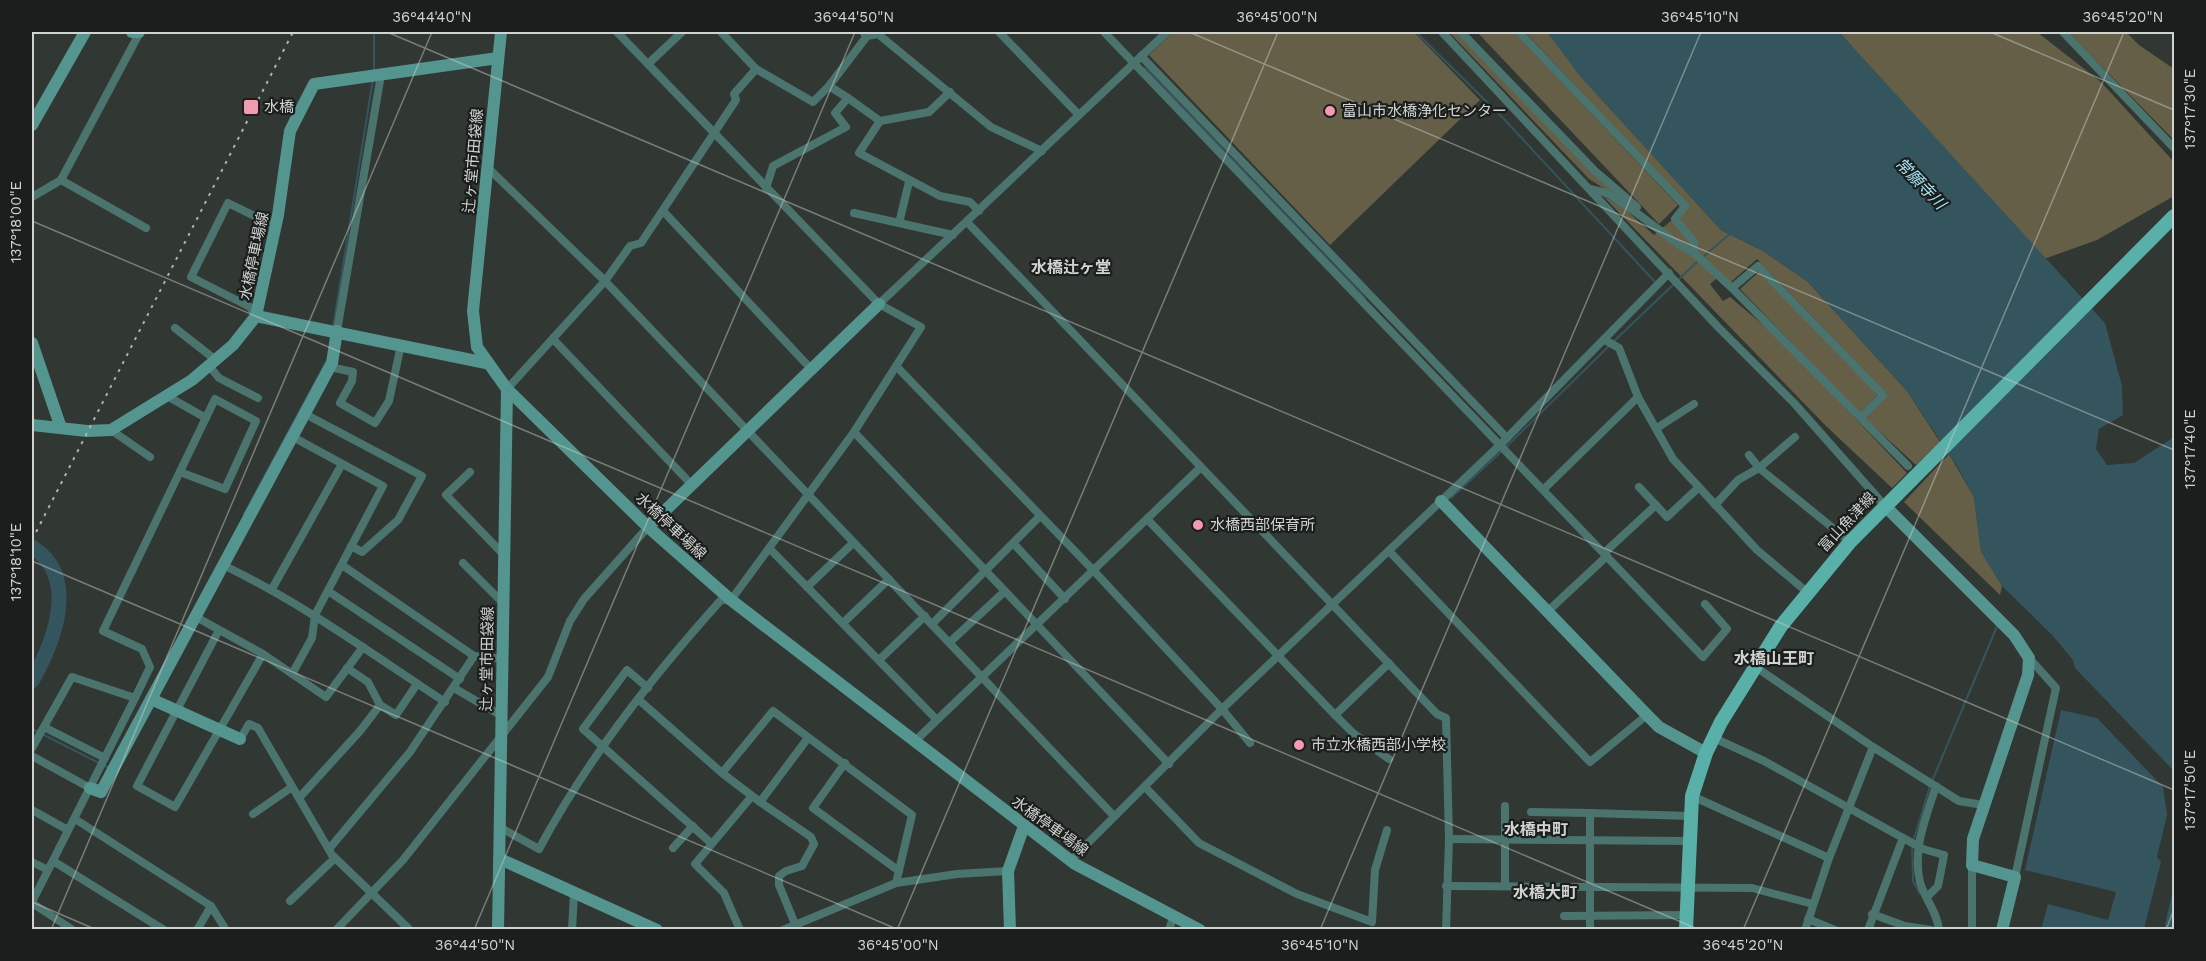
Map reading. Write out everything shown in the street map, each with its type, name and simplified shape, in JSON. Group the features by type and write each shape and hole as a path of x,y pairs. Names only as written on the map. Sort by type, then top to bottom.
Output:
{"main road":[{"path":"32,125 85,32"},
{"path":"132,32 140,32"},
{"name":"辻ヶ堂市田袋線","path":"486,363 477,347 473,311 501,32"},
{"path":"381,75 498,58"},
{"name":"水橋停車場線","path":"381,75 314,84 290,131 275,226 256,316 486,363 507,389 648,527 731,600 1070,861 1200,930"},
{"name":"富山魚津線","path":"1686,922 1688,841 1692,796 1706,753 1754,666 1807,592 1850,542 2175,216"},
{"path":"648,527 879,304"},
{"path":"32,425 111,430 167,396 213,364 233,345 256,316"},
{"path":"90,788 101,792 224,565 330,367 337,331"},
{"path":"32,343 61,428"},
{"name":"辻ヶ堂市田袋線","path":"498,930 507,389"},
{"path":"1441,501 1659,727 1706,753"},
{"path":"1885,506 2014,635 2029,658 2028,675 1973,839 1972,865 2015,877 2002,930"},
{"path":"151,699 240,739"},
{"path":"1010,930 1008,871 1024,826"},
{"path":"500,859 657,930"}],"street":[{"path":"32,197 61,180 140,32"},
{"path":"501,828 539,849 567,798 602,746 721,600 731,600 854,432 921,327 879,304 616,32"},
{"path":"648,64 682,32"},
{"path":"721,32 756,69 813,102 829,86 865,34 878,34 991,127 1004,136 1042,151"},
{"path":"999,32 1079,116"},
{"path":"1104,32 1503,441"},
{"path":"879,304 1167,32"},
{"path":"1442,32 1794,403 1885,506"},
{"path":"1461,32 1595,171 1637,207 1634,211"},
{"path":"1519,32 1685,206 1675,219 1694,242 1694,253"},
{"path":"2063,32 2175,148"},
{"path":"1141,56 1703,657 1726,629 1705,604"},
{"path":"507,389 605,281 630,246 641,243 664,212 736,100 734,94 756,69"},
{"path":"337,331 381,75"},
{"path":"829,86 880,121 929,112 950,92"},
{"path":"766,188 773,166 846,127 835,113 848,98"},
{"path":"880,121 859,153 909,182 940,196 970,202 979,211"},
{"path":"487,166 605,281 1113,816"},
{"path":"61,180 146,228"},
{"path":"899,223 909,182"},
{"path":"1590,189 1606,193 1694,253 1732,288 1908,466"},
{"path":"256,316 250,308 191,277 228,203 275,226"},
{"path":"664,212 812,370"},
{"path":"854,213 953,235"},
{"path":"967,222 1437,714 1446,718 1449,839 1446,930"},
{"path":"1732,288 1758,266 1883,395 1861,418"},
{"path":"1070,861 1222,709 1503,441 1670,273"},
{"path":"175,328 213,364 219,378 258,398"},
{"path":"553,339 692,485"},
{"path":"1605,340 1618,348 1638,398 1673,459 1757,550 1807,592"},
{"path":"330,367 353,372 352,381 339,403 375,423 389,401 401,345"},
{"path":"896,366 1094,572 1222,709 1250,743"},
{"path":"167,396 206,418"},
{"path":"1544,489 1638,398"},
{"path":"69,929 32,903 150,667 142,649 104,631 180,471 215,399 256,421 225,489 180,471"},
{"path":"1657,428 1694,404"},
{"path":"305,414 422,476 398,520 362,552 351,546"},
{"path":"111,430 150,457"},
{"path":"854,432 985,573 1169,764"},
{"path":"292,674 312,638 315,615 383,486 293,437"},
{"path":"1715,505 1738,480 1759,468 1795,437"},
{"path":"1749,455 1759,468 1850,542"},
{"path":"272,588 342,464"},
{"path":"914,742 1201,467"},
{"path":"471,472 447,495 503,554"},
{"path":"1639,487 1667,517 1698,488"},
{"path":"1548,610 1656,506"},
{"path":"932,624 1040,516"},
{"path":"1147,519 1276,657 1353,733 1389,759"},
{"path":"336,930 403,860 548,677 570,621 584,599 648,527"},
{"path":"807,587 853,543"},
{"path":"1014,544 1065,599"},
{"path":"769,548 936,719"},
{"path":"1389,551 1590,762 1647,715"},
{"path":"463,563 503,603"},
{"path":"342,564 474,656 503,659"},
{"path":"224,565 272,588 445,702"},
{"path":"843,623 889,579"},
{"path":"328,591 460,679"},
{"path":"950,642 1004,592"},
{"path":"196,616 263,654 326,697 363,647"},
{"path":"879,660 925,616"},
{"path":"219,630 137,786 175,807 263,654"},
{"path":"329,849 386,784 445,702 474,656"},
{"path":"2015,877 2056,688 2029,658"},
{"path":"1335,715 1389,663"},
{"path":"1754,666 1873,747 1959,801 1983,805"},
{"path":"347,668 368,682 380,705 396,715 417,684"},
{"path":"648,688 627,670 583,729 711,843"},
{"path":"32,748 72,677 135,698"},
{"path":"454,688 502,716"},
{"path":"639,700 722,773 811,837 814,844 802,866 779,876 779,885 795,924"},
{"path":"298,798 360,731 380,705"},
{"path":"722,773 773,711 912,815 896,883"},
{"path":"240,739 249,724 258,728 335,858 410,930"},
{"path":"44,727 105,758"},
{"path":"760,802 808,738"},
{"path":"1714,738 1903,838 1944,855 1938,886 1927,897"},
{"path":"1804,930 1848,807 1873,747"},
{"path":"32,756 90,788"},
{"path":"845,763 813,808 899,871"},
{"path":"1936,786 1918,844 1921,884 1937,914 1939,930"},
{"path":"253,814 292,787"},
{"path":"1144,787 1198,843 1297,894 1372,922 1375,870 1388,830"},
{"path":"740,930 724,893 696,864 752,796"},
{"path":"1692,796 1829,858"},
{"path":"1505,806 1505,886"},
{"path":"32,810 68,830"},
{"path":"1531,812 1690,816"},
{"path":"1590,813 1590,930"},
{"path":"75,819 211,906 226,930"},
{"path":"673,848 693,826"},
{"path":"1868,930 1872,914 1903,838"},
{"path":"1449,839 1688,841"},
{"path":"290,901 335,858"},
{"path":"53,861 164,930"},
{"path":"32,862 48,870"},
{"path":"1972,865 1972,930"},
{"path":"783,930 896,883 957,874 1008,871"},
{"path":"1446,886 1752,888 1813,904"},
{"path":"573,930 574,893"},
{"path":"197,930 211,906"},
{"path":"1872,914 1905,926 1931,930"},
{"path":"1169,930 1174,915"},
{"path":"1564,916 1590,915 1686,922"},
{"path":"1808,919 1834,930"}],"shaded area":[{"path":"1173,32 1414,32 1480,100 1330,245 1149,55"},
{"path":"1449,32 1458,32 1624,201 1589,179"},
{"path":"1477,32 1514,32 1678,205 1659,224"},
{"path":"1525,32 1547,32 1593,90 1721,230 1763,251 1807,281 1907,391 1940,442 1916,465 1866,419 1887,394 1757,259 1731,282 1722,274 1710,284 1723,301 1730,297 1768,329 1907,473 1892,488 1826,426 1602,195 1626,210 1654,235 1689,206"},
{"path":"1839,32 2037,32 2101,82 2174,162 2174,196 2097,240 2044,259"},
{"path":"2068,32 2126,32 2139,45 2174,69 2174,140"},
{"path":"1760,271 1878,394 1860,414 1740,289"},
{"path":"1949,454 1974,497 1981,551 2002,586 2000,595 1904,502"}],"water":[{"name":"常願寺川","path":"1547,32 1839,32 2105,323 2122,386 2123,415 2099,429 2096,449 2107,465 2134,463 2174,437 2174,771 2075,668 2073,660 2053,636 2002,586 1981,552 1974,497 1957,466 1907,391 1807,281 1763,251 1721,230 1579,75"},
{"path":"2061,710 2097,718 2163,787 2167,814 2157,857 2161,862 2144,929 2041,929 2048,904 2108,920 2116,892 2025,870"},
{"path":"2174,886 2174,929 2164,929"}],"waterway":[{"path":"374,32 374,71"},
{"path":"1416,32 1503,118 1656,283"},
{"path":"1145,68 1365,298"},
{"path":"333,328 373,79"},
{"path":"1702,258 1732,232"},
{"path":"1678,280 1698,261"},
{"path":"1613,342 1674,284"},
{"path":"1506,447 1609,346"},
{"path":"244,514 327,360"},
{"path":"1451,498 1502,451"},
{"path":"32,547 47,560 55,575 59,592 54,629 48,648 32,681"},
{"path":"1914,839 1930,786 1998,624"},
{"path":"32,729 109,768"},
{"path":"1912,845 1913,881 1920,894"}],"railway":[{"path":"32,540 293,32"}],"place":[{"name":"水橋","path":"251,107"},
{"name":"富山市水橋浄化センター","path":"1330,111"},
{"name":"水橋西部保育所","path":"1198,525"},
{"name":"市立水橋西部小学校","path":"1299,745"}],"district":[{"name":"水橋辻ヶ堂","path":"1071,267"},
{"name":"水橋山王町","path":"1774,658"},
{"name":"水橋中町","path":"1536,829"},
{"name":"水橋大町","path":"1545,892"}]}
